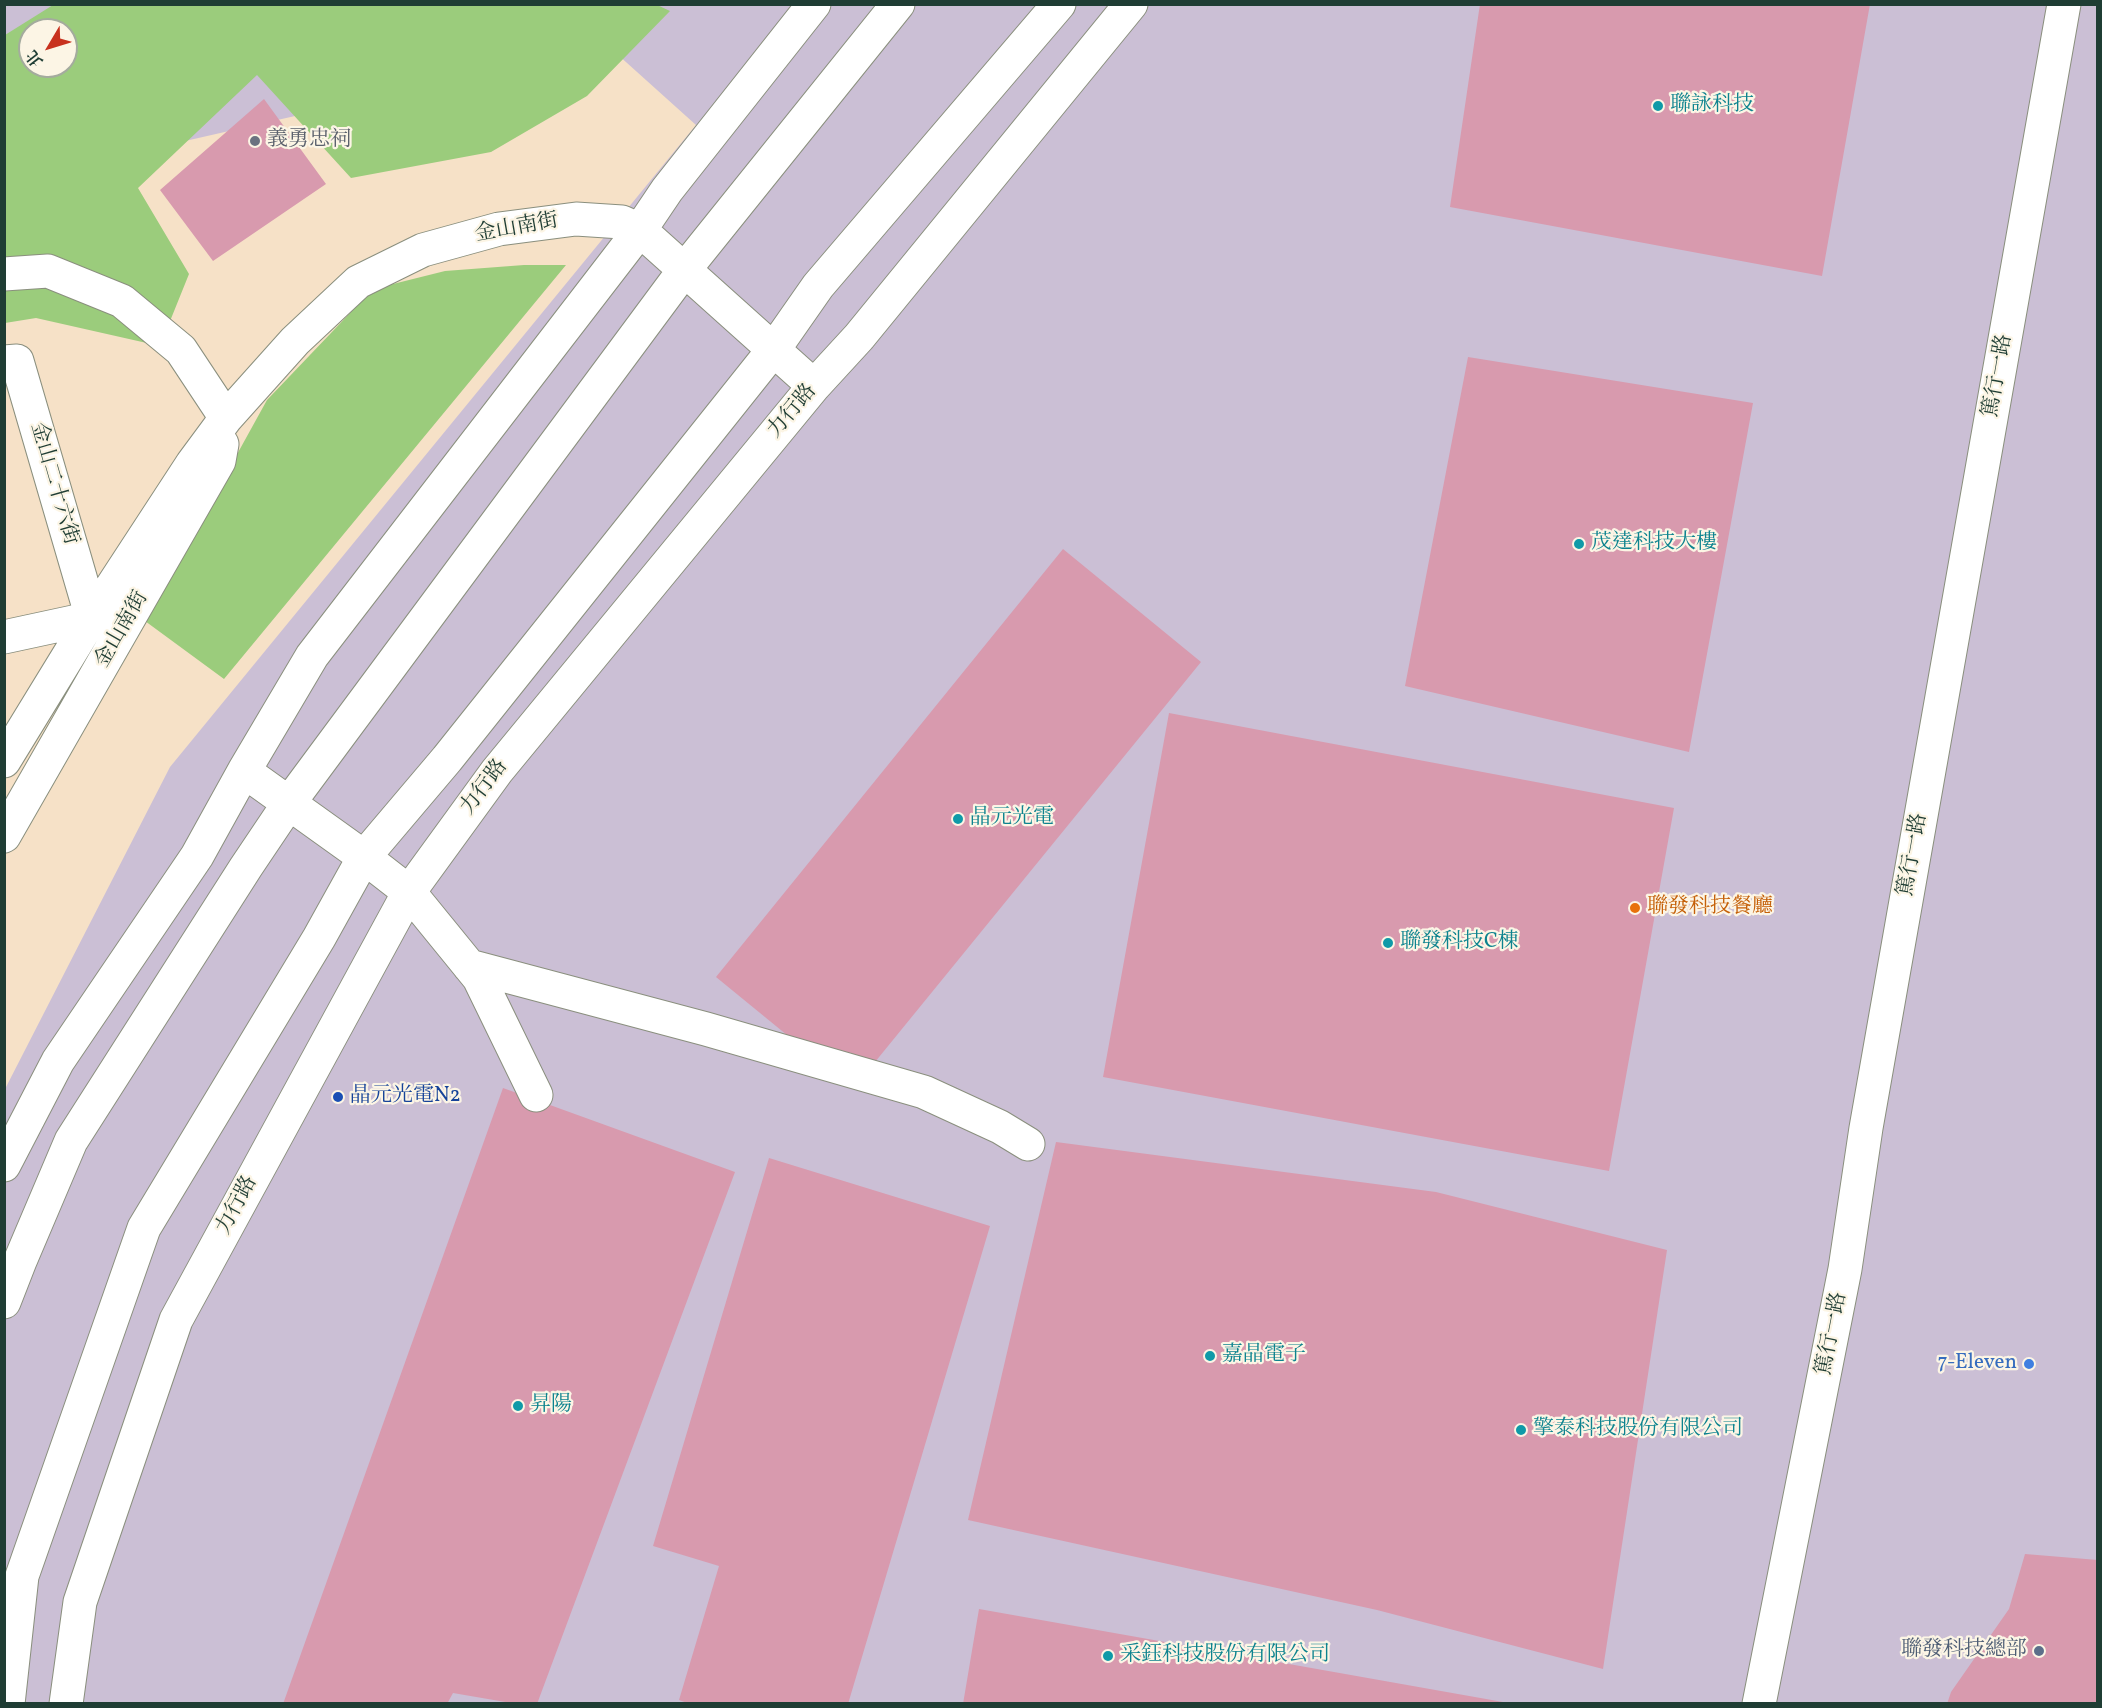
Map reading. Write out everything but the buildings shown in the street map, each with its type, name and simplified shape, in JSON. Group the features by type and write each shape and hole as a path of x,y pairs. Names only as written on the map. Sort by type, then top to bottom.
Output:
{"street":[{"path":"4,1165 58,1061 197,856 312,656 640,230 667,190 814,4"},
{"path":"4,1302 71,1141 289,802 684,269 898,4"},
{"path":"8,1704 22,1576 144,1228 319,938 364,856 447,759 774,349 818,286 1059,4"},
{"name":"力行路","path":"66,1704 80,1602 176,1320 409,892 497,771 814,386 859,337 1131,4"},
{"name":"篤行一路","path":"1759,1704 1845,1269 1868,1116 2064,4"},
{"name":"金山南街","path":"4,761 92,618 192,464 226,418 295,341 358,282 423,250 499,230 576,219 622,222 640,230 814,386"},
{"path":"4,274 48,271 122,301 181,350 226,418"},
{"name":"金山二十六街","path":"4,362 17,361 92,618"},
{"name":"金山南街","path":"4,836 219,461 226,418"},
{"path":"4,637 92,618"},
{"path":"244,771 364,856 409,892 479,978 536,1095"},
{"path":"469,966 706,1029 924,1092 1000,1127 1028,1144"}],"shaded area":[{"path":"5,5 2097,5 2097,1703 5,1703 4,1091 170,767 696,125 607,45 5,182"}],"green space":[{"path":"655,4 670,11 587,96 491,152 351,178 257,75 138,188 189,274 160,346 36,318 5,323 5,35 18,27 18,78 78,78 78,18 32,18 53,5"},
{"path":"524,265 566,265 224,679 145,621 267,400 373,289 445,271"}],"place":[{"name":"聯詠科技","path":"1658,106"},
{"name":"義勇忠祠","path":"255,141"},
{"name":"茂達科技大樓","path":"1579,544"},
{"name":"晶元光電","path":"958,819"},
{"name":"聯發科技餐廳","path":"1635,908"},
{"name":"聯發科技C棟","path":"1388,943"},
{"name":"晶元光電N2","path":"338,1097"},
{"name":"嘉晶電子","path":"1210,1356"},
{"name":"7-Eleven","path":"2029,1364"},
{"name":"昇陽","path":"518,1406"},
{"name":"擎泰科技股份有限公司","path":"1521,1430"},
{"name":"聯發科技總部","path":"2039,1651"},
{"name":"采鈺科技股份有限公司","path":"1108,1656"}]}
